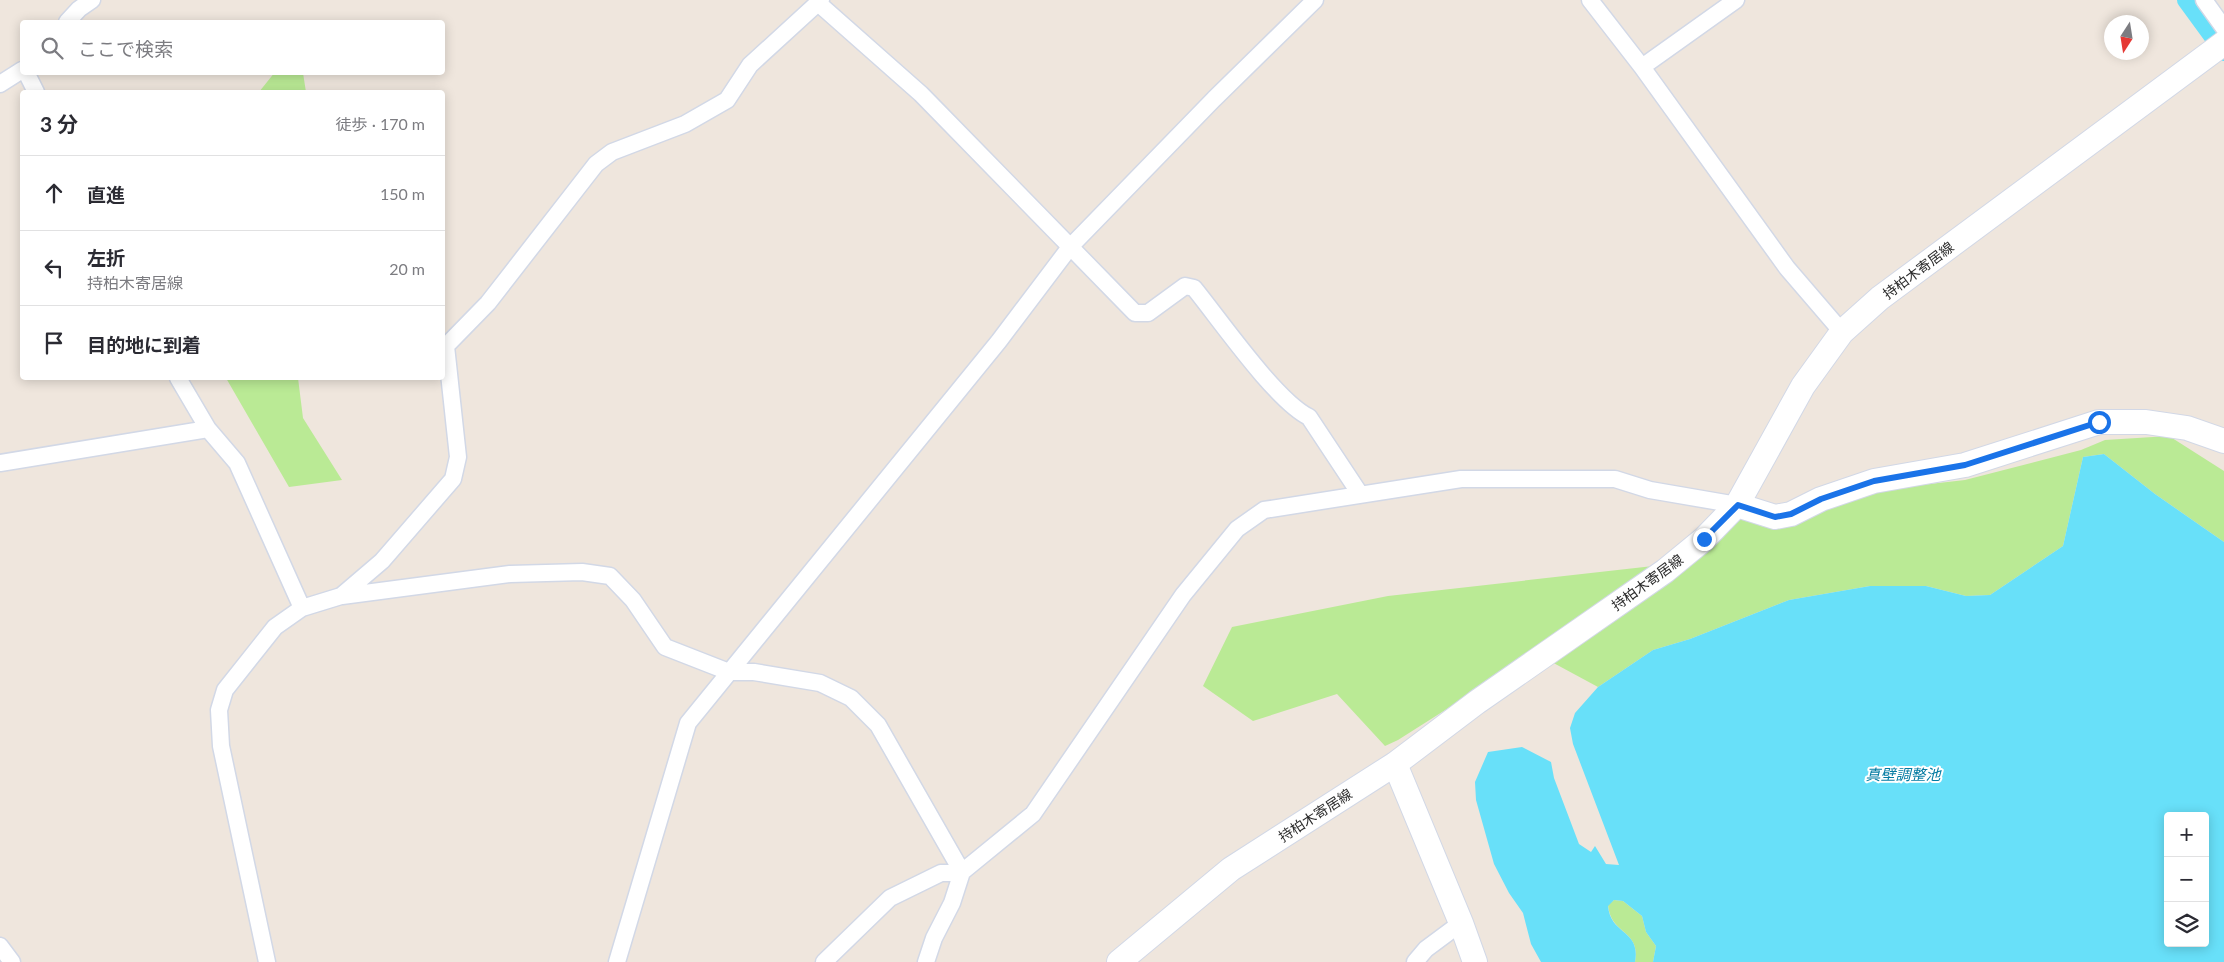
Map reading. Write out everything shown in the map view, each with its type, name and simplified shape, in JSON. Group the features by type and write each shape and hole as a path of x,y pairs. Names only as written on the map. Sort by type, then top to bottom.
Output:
{"main road":[{"name":"持柏木寄居線","path":"1119,962 1231,869 1395,764 1477,702 1665,571 1704,539 1738,505 1803,386 1842,332 1880,298 2216,49"},
{"path":"1738,505 1775,517 1791,514 1821,499 1874,481 1965,465 2099,422 2146,422 2186,428 2224,441"},
{"path":"1395,764 1462,923 1475,962"}],"street":[{"path":"69,20 79,9 92,0"},
{"path":"617,962 688,723 999,341 1070,248 1214,99 1315,0"},
{"path":"1590,0 1642,67 1787,268 1842,332"},
{"path":"1642,67 1736,0"},
{"path":"2204,0 2224,28"},
{"path":"341,596 382,561 453,479 458,457 446,346 488,303 596,164 612,152 686,124 727,100 750,65 820,1 921,94 1135,313 1148,313 1185,286 1194,288 1264,374 1297,411 1309,417 1360,494"},
{"path":"0,84 20,71"},
{"path":"28,75 35,90"},
{"path":"179,380 208,429 237,464 302,608"},
{"path":"0,463 208,429"},
{"path":"926,962 934,938 952,903 962,872 1033,814 1183,595 1237,529 1264,510 1461,478 1615,479 1650,490 1738,505"},
{"path":"267,962 221,746 219,710 225,690 275,627 302,608 341,596 510,574 582,572 610,576 633,600 665,646 729,672 754,672 820,683 851,698 878,724 962,872"},
{"path":"824,962 890,898 941,873 962,872"},
{"path":"1415,962 1426,949 1462,923"},
{"path":"0,946 12,962"}],"green space":[{"path":"273,75 303,75 306,90 261,90"},
{"path":"227,380 298,380 303,418 342,480 289,487"},
{"path":"2169,436 2224,471 2224,542 2155,494 2104,454 2083,457 2063,546 1990,595 1966,596 1926,586 1870,586 1789,600 1690,639 1653,650 1598,687 1535,653 1398,740 1385,746 1337,694 1253,721 1203,686 1232,627 1388,596 1671,564 1740,515 1761,526 1773,528 1789,527 1822,508 1877,490 1965,480 2081,450 2105,440"},
{"path":"1614,900 1623,901 1642,916 1646,932 1656,946 1653,962 1635,962 1636,951 1634,944 1610,915 1608,905"}],"water":[{"name":"真壁調整池","path":"2104,454 2155,494 2224,542 2224,962 1653,962 1656,946 1646,932 1642,916 1623,901 1614,900 1608,906 1610,916 1614,923 1634,944 1636,951 1635,962 1541,962 1531,944 1523,913 1509,893 1494,864 1476,800 1475,782 1488,752 1522,747 1551,762 1554,778 1579,844 1591,852 1595,846 1606,864 1619,865 1573,744 1570,728 1575,713 1598,687 1653,650 1690,639 1789,600 1870,586 1926,586 1966,596 1990,595 2063,546 2083,457"}],"waterway":[{"path":"2186,0 2224,52"}],"route":[{"path":"1704,539 1738,505 1775,517 1791,514 1821,499 1874,481 1965,465 2099,422"}]}
